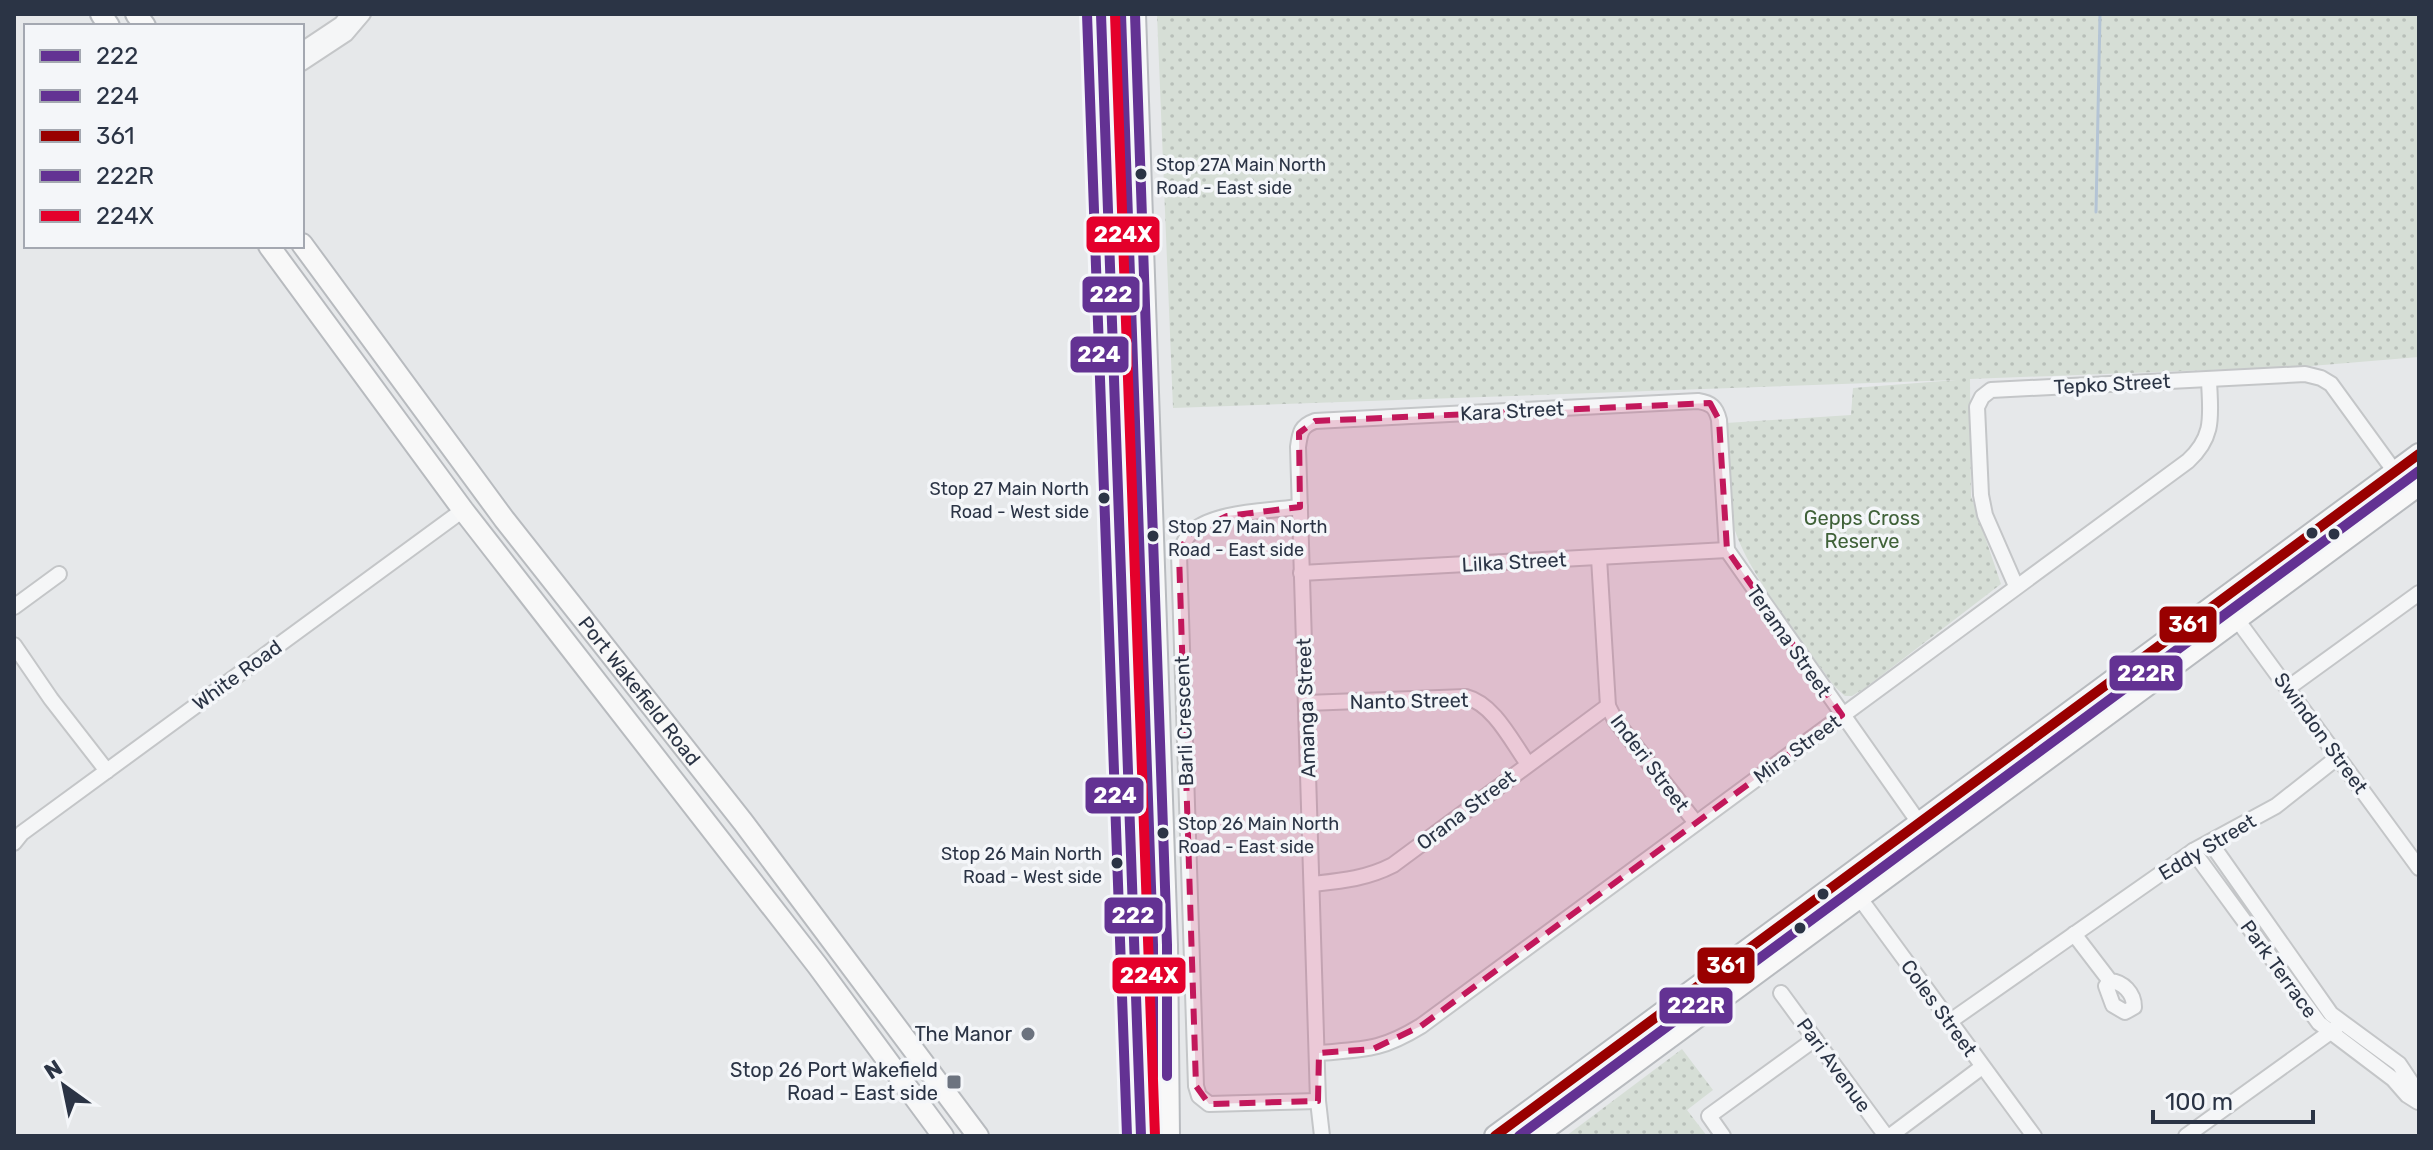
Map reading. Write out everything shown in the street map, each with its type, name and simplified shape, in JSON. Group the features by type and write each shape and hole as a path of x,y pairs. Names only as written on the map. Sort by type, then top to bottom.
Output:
{"highway":[{"path":"1101,14 1141,1136"},
{"path":"1135,14 1167,931 1169,1136"},
{"name":"Port Wakefield Road","path":"304,247 504,519 743,822 978,1136"},
{"name":"Port Wakefield Road","path":"270,248 463,510 817,965 943,1136"},
{"path":"1495,1136 2419,454"},
{"path":"458,456 469,489 469,498 463,510 504,519"},
{"path":"1536,1136 2237,619 2416,494"},
{"path":"719,839 743,822"},
{"path":"1140,1088 1167,1087"}],"street":[{"path":"304,49 341,24 349,14"},
{"path":"304,62 346,34 363,14"},
{"name":"Tepko Street","path":"2016,586 1996,544 1981,495 1977,407 1982,397 1991,390 2305,374 2331,384 2395,472"},
{"name":"Mira Street","path":"1319,1053 1373,1049 1394,1043 1421,1026 2202,448 2210,431 2209,379"},
{"name":"Kara Street","path":"1304,425 1315,421 1698,401 1710,403 1717,411 1727,550"},
{"name":"Amanga Street","path":"1304,425 1299,433 1298,447 1301,573 1319,1053 1318,1101 1322,1136"},
{"name":"Barli Crescent","path":"1300,507 1227,516 1207,522 1188,535 1179,554 1196,1086 1199,1096 1209,1104 1318,1101"},
{"name":"White Road","path":"14,843 22,833 463,510"},
{"name":"Lilka Street","path":"1301,573 1727,550"},
{"name":"Terama Street","path":"1727,550 1934,844"},
{"name":"Inderi Street","path":"1599,558 1608,706 1615,720 1696,823"},
{"path":"14,607 59,574"},
{"path":"2288,688 2419,593"},
{"name":"Swindon Street","path":"2222,599 2419,868"},
{"path":"14,645 107,771"},
{"name":"Nanto Street","path":"1306,703 1466,697 1478,700 1528,764"},
{"name":"Orana Street","path":"1312,884 1354,880 1393,865 1608,706"},
{"name":"Eddy Street","path":"1949,1022 2193,851 2276,806 2338,757"},
{"name":"Park Terrace","path":"2210,842 2331,1014 2336,1028"},
{"name":"Park Terrace","path":"2193,851 2319,1023 2336,1028 2399,1064 2415,1088 2419,1102"},
{"name":"Coles Street","path":"1845,878 2034,1136"},
{"path":"2074,934 2110,981"},
{"name":"Pari Avenue","path":"1781,993 1883,1135"},
{"path":"2186,1136 2336,1028"},
{"path":"1723,1136 1709,1116 1815,1039"},
{"path":"1883,1135 1982,1067"}],"highlighted area":[{"path":"1710,403 1719,420 1727,550 1842,715 1421,1026 1373,1049 1319,1053 1318,1101 1209,1104 1196,1086 1179,554 1188,535 1227,516 1300,507 1299,433 1315,421"}],"green space":[{"name":"Gepps Cross Reserve","path":"1157,14 2419,14 2419,357 2311,366 1970,379 1971,496 2001,584 1865,688 1852,696 1845,696 1835,687 1776,606 1738,539 1729,496 1726,423 1851,415 1853,388 1956,380 1173,408"},
{"path":"1682,1049 1713,1090 1687,1110 1707,1136 1566,1136"}],"waterway":[{"path":"2096,212 2100,14"}],"transit line":[{"name":"224","path":"1087,14 1127,1136"},
{"name":"222","path":"1101,14 1141,1136"},
{"name":"224X","path":"1115,14 1155,1136"},
{"name":"224","path":"1121,14 1153,945 1153,1076"},
{"name":"222","path":"1135,14 1167,945 1167,1076"},
{"name":"361","path":"1495,1136 2419,454"},
{"name":"222R","path":"1519,1136 2419,471"}],"place":[{"name":"Stop 27A Main North Road - East side","path":"1141,174"},
{"name":"Stop 27 Main North Road - West side","path":"1104,498"},
{"name":"Stop 27 Main North Road - East side","path":"1153,536"},
{"name":"Stop 26 Main North Road - East side","path":"1163,833"},
{"name":"Stop 26 Main North Road - West side","path":"1117,863"},
{"name":"The Manor","path":"1028,1034"},
{"name":"Stop 26 Port Wakefield Road - East side","path":"954,1082"}]}
